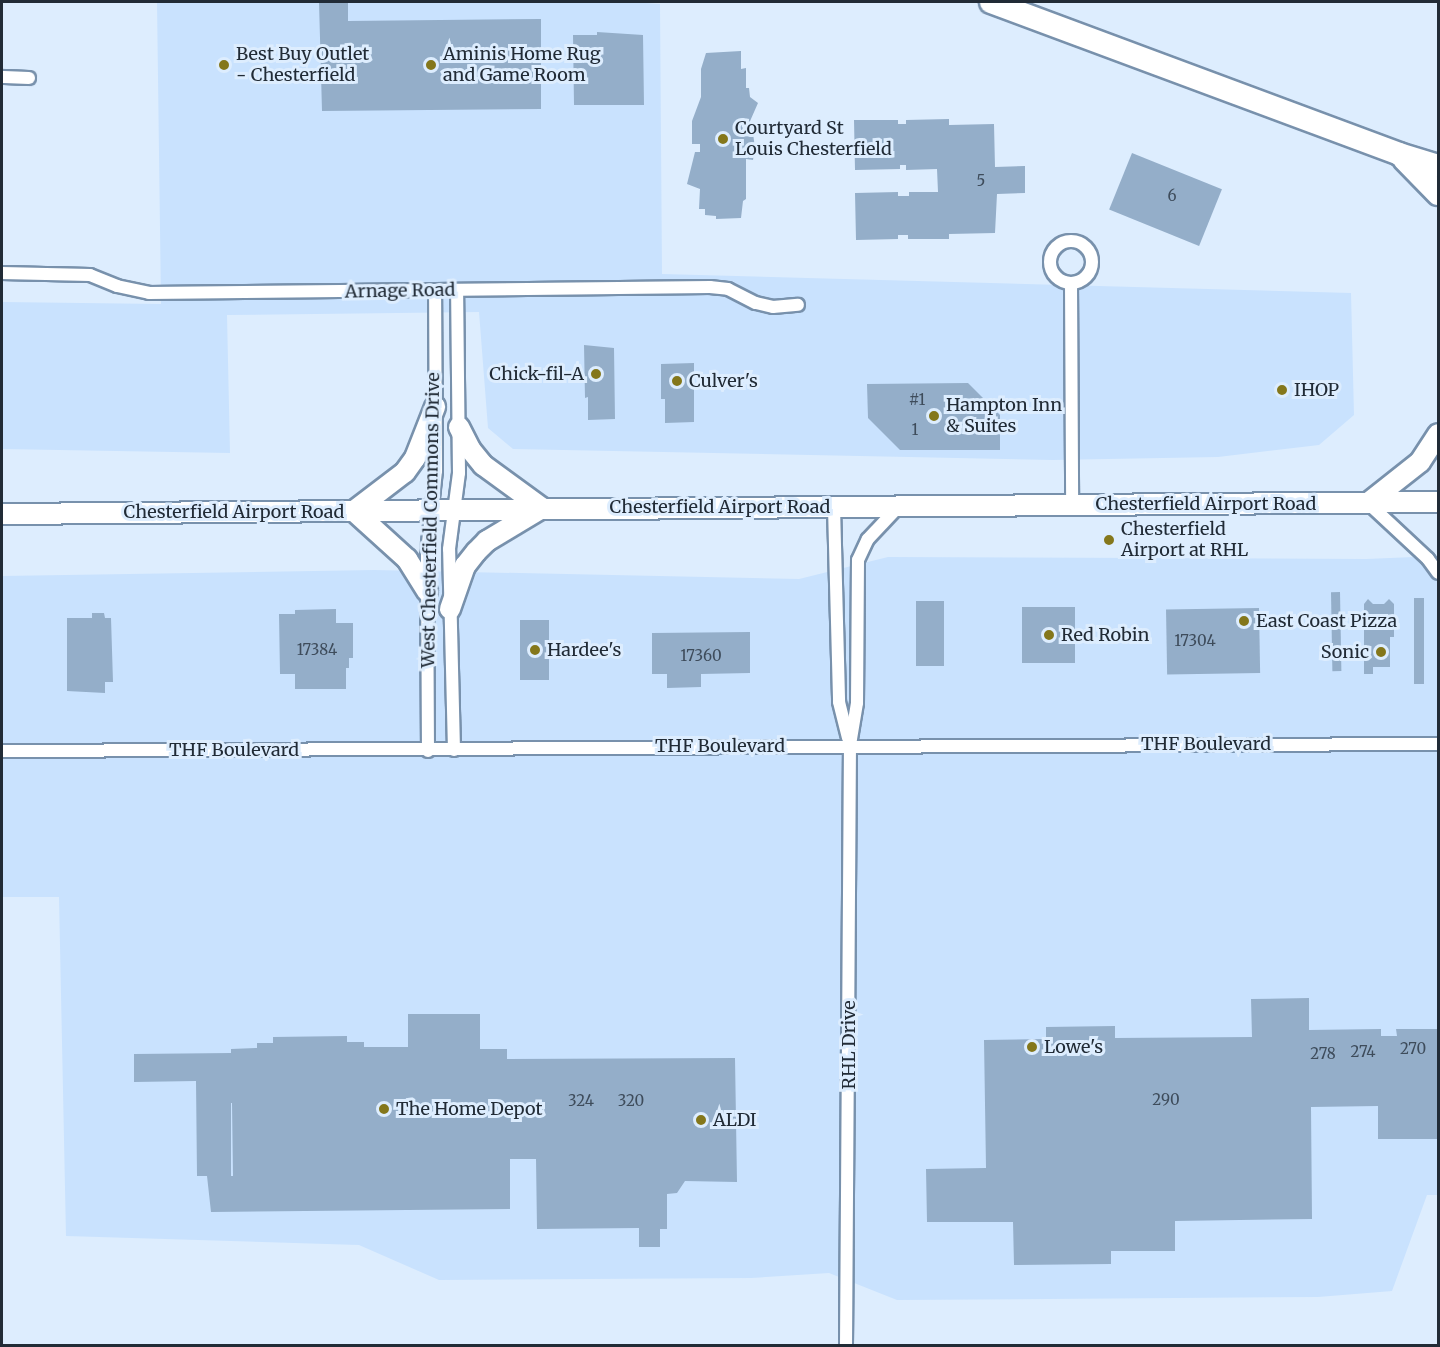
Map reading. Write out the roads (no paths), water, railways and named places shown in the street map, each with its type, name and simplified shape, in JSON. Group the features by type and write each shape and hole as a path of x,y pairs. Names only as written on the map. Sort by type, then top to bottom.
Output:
{"highway":[{"path":"991,2 1399,154 1438,166"},
{"path":"1399,154 1438,194"}],"main road":[{"path":"427,591 407,559 354,512 405,472 415,458 435,407"},
{"path":"450,609 465,566 476,552 488,541 542,508 483,465 470,449 459,427"},
{"path":"1368,503 1420,462 1438,434"},
{"name":"Chesterfield Airport Road","path":"2,514 1438,502"}],"street":[{"path":"2,77 30,78"},
{"name":"Arnage Road","path":"2,273 90,275 117,286 149,293 710,287 728,289 756,303 773,307 798,305"},
{"path":"1071,283 1072,506"},
{"name":"West Chesterfield Commons Drive","path":"428,751 426,552 436,471 435,290"},
{"name":"West Chesterfield Commons Drive","path":"454,750 448,549 459,473 457,290"},
{"path":"1368,503 1428,559 1438,573"},
{"name":"RHL Drive","path":"846,1346 850,745 857,703 858,560 868,538 899,506"},
{"name":"RHL Drive","path":"834,507 840,702 850,745"},
{"name":"THF Boulevard","path":"2,751 428,751 850,745 1438,744"}],"place":[{"name":"Best Buy Outlet - Chesterfield","path":"224,65"},
{"name":"Aminis Home Rug and Game Room","path":"431,65"},
{"name":"Courtyard St Louis Chesterfield","path":"723,139"},
{"name":"Chick-fil-A","path":"596,374"},
{"name":"Culver's","path":"677,381"},
{"name":"IHOP","path":"1282,390"},
{"name":"Hampton Inn & Suites","path":"934,416"},
{"name":"Chesterfield Airport at RHL","path":"1109,540"},
{"name":"East Coast Pizza","path":"1244,621"},
{"name":"Red Robin","path":"1049,635"},
{"name":"Hardee's","path":"535,650"},
{"name":"Sonic","path":"1381,652"},
{"name":"Lowe's","path":"1032,1047"},
{"name":"The Home Depot","path":"384,1109"},
{"name":"ALDI","path":"701,1120"}]}
